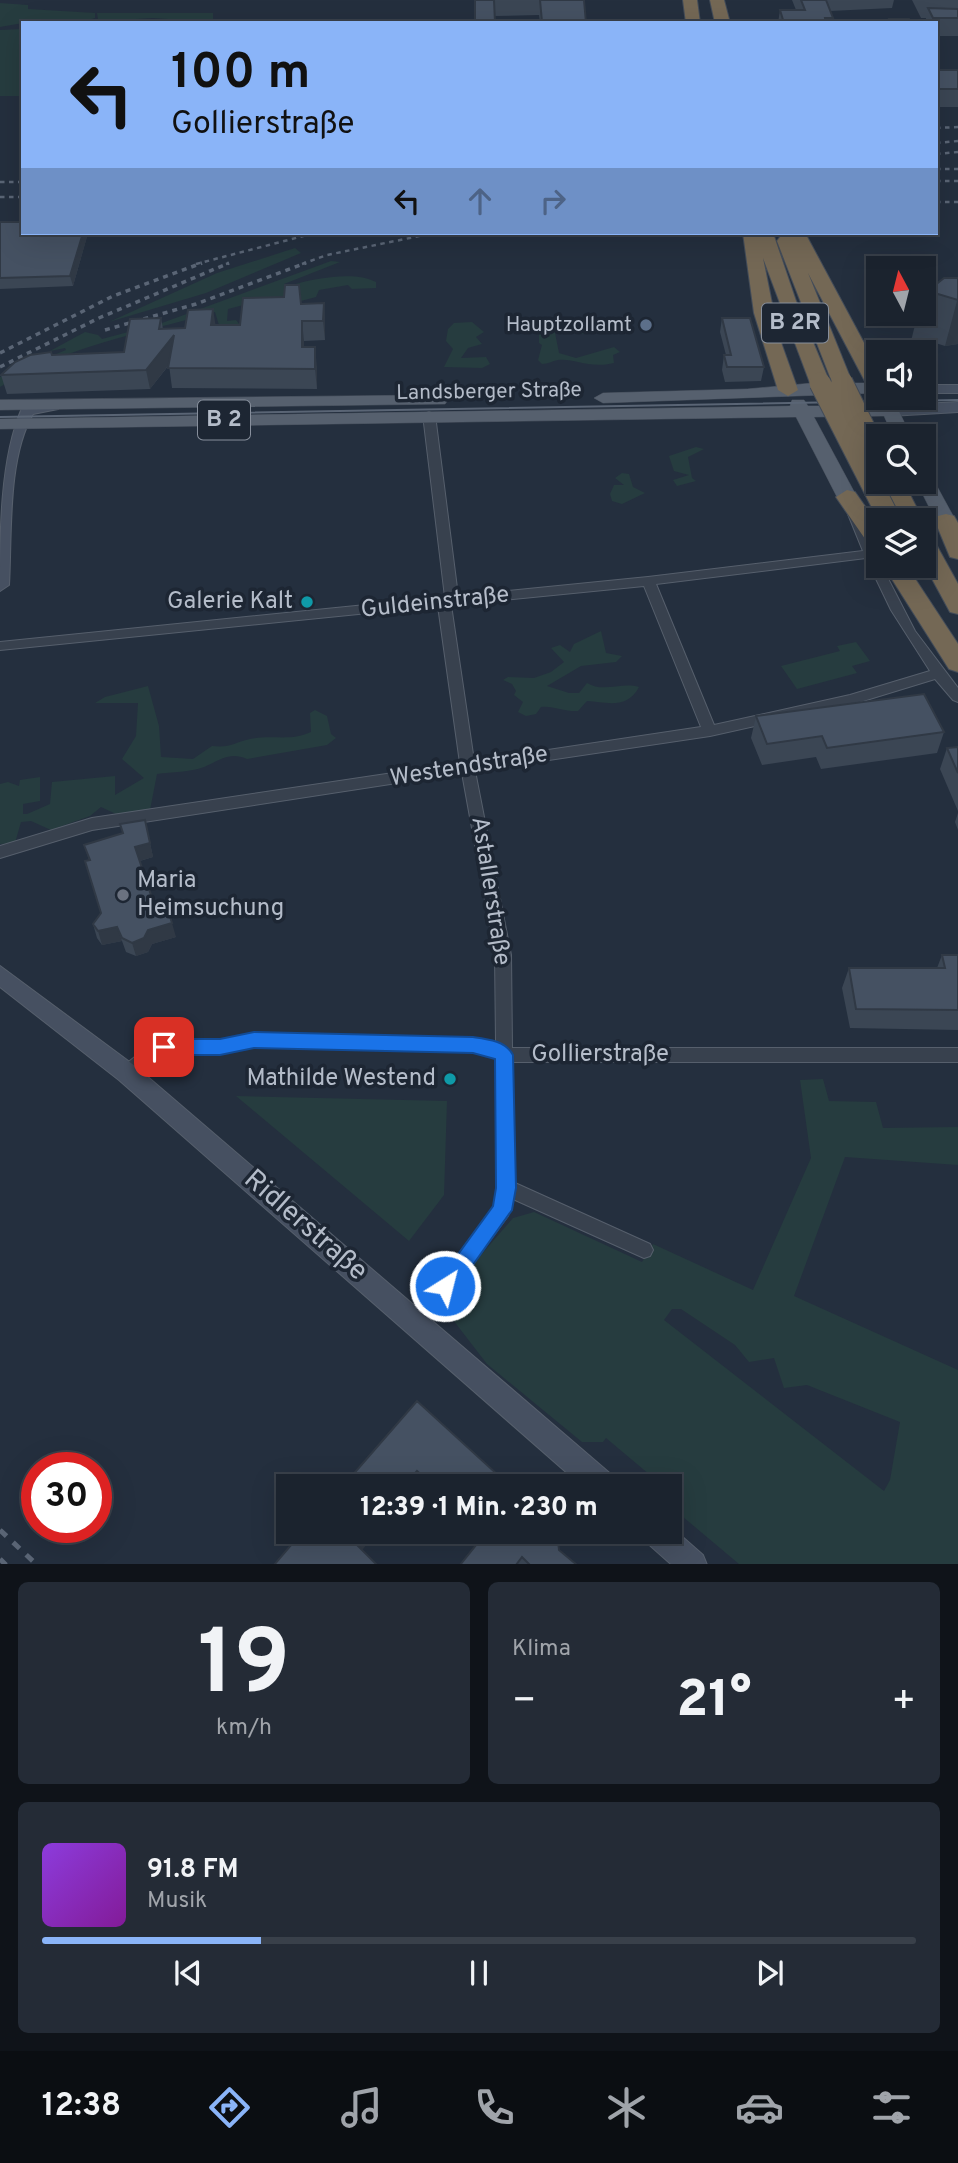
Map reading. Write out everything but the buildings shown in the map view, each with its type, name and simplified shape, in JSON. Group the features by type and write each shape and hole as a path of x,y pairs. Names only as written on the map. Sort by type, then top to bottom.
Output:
{"highway":[{"path":"717,0 733,21"},
{"path":"694,8 706,21"},
{"path":"752,235 769,331 788,390"},
{"name":"B 2R","path":"765,235 800,338 837,418 884,508"},
{"name":"B 2R","path":"784,235 831,359 866,431"},
{"path":"797,235 866,364"},
{"path":"847,497 866,533"},
{"path":"952,530 958,552"},
{"path":"936,565 958,606"},
{"path":"901,578 948,669"},
{"path":"922,578 958,644"}],"main road":[{"name":"Landsberger Straße","path":"0,405 547,399 866,388"},
{"path":"788,390 805,413 847,497"},
{"name":"Landsberger Straße","path":"0,424 429,415 805,413 866,406"},
{"path":"932,494 952,530"}],"street":[{"path":"938,22 958,22"},
{"path":"936,389 958,389"},
{"name":"Landsberger Straße","path":"20,423 30,409 82,403"},
{"name":"Landsberger Straße","path":"936,406 958,407"},
{"name":"Astallerstraße","path":"417,1323 502,1210 506,1188 503,955 468,767 429,415"},
{"path":"0,585 11,469 20,423"},
{"name":"Guldeinstraße","path":"0,646 648,581 866,549"},
{"path":"882,578 887,595 948,669 958,697"},
{"path":"648,581 710,731"},
{"name":"Westendstraße","path":"0,852 82,826 710,731 850,699 948,669"},
{"name":"Ridlerstraße","path":"0,975 127,1073 589,1474"},
{"name":"Gollierstraße","path":"127,1073 164,1047 220,1047 254,1040 473,1045 490,1047 504,1055 958,1055"},
{"path":"506,1188 644,1250"},
{"path":"670,1544 693,1564"}],"green space":[{"path":"0,3 28,5 28,9 95,13 95,18 85,21 21,21 21,23 0,27"},
{"path":"97,13 213,13 213,21 98,19"},
{"path":"21,29 21,96 0,96 0,30"},
{"path":"295,248 301,253 206,293 109,322 217,273"},
{"path":"331,261 340,262 284,284 288,286 320,278 345,276 367,278 376,282 376,288 352,289 348,285 319,290 316,297 297,302 291,296 275,297 228,309 227,321 236,320 240,325 219,325 215,312 78,351 25,373 0,387 0,377 66,350 50,351 85,332 98,335 102,339 162,323"},
{"path":"472,322 484,332 476,337 482,344 468,348 461,358 486,357 490,364 482,368 444,367 453,349 446,341 448,329 454,323"},
{"path":"578,323 592,326 595,330 585,334 565,331 555,333 559,353 576,358 614,347 620,352 613,355 614,363 597,365 558,360 542,364 538,360 542,345 539,343 539,327"},
{"path":"696,447 704,449 688,457 692,478 696,481 677,486 673,480 689,475 674,471 669,456"},
{"path":"622,473 629,474 633,487 645,493 622,504 612,501 610,494 614,485 624,485 615,478"},
{"path":"601,631 606,653 622,656 616,662 581,666 547,686 569,693 579,693 587,683 599,687 639,687 634,694 616,703 587,701 578,711 541,707 536,714 526,716 518,712 523,702 514,695 516,691 512,684 503,680 508,677 534,678 551,672 564,662 551,648 560,645 570,652 574,644"},
{"path":"856,642 870,661 852,666 857,673 797,689 781,666 840,651 837,646"},
{"path":"148,686 159,726 161,757 193,759 212,746 228,746 258,738 303,735 311,732 310,713 315,710 327,716 331,734 336,738 327,745 247,759 229,756 199,769 157,774 150,810 116,814 101,807 90,816 51,830 31,821 21,822 15,843 0,844 0,784 8,782 19,786 20,780 40,777 40,801 23,804 23,814 27,814 50,804 52,782 115,776 115,795 144,778 122,759 136,736 138,703 95,703 105,697"},
{"path":"823,1079 829,1101 876,1102 883,1128 958,1127 958,1165 845,1157 794,1296 958,1370 958,1564 739,1564 682,1516 682,1474 649,1474 606,1438 603,1442 582,1442 487,1364 450,1316 447,1294 513,1218 534,1212 642,1262 653,1244 753,1290 811,1158 800,1080","holes":["672,1309 681,1309 735,1345 749,1362 774,1358 784,1388 807,1385 900,1422 890,1480 884,1491 664,1320"]},
{"path":"236,1096 447,1101 444,1195 409,1241"}],"tram line":[{"path":"0,417 958,400"}],"railway":[{"path":"938,128 958,127"},
{"path":"938,143 958,141"},
{"path":"938,154 958,152"},
{"path":"938,169 958,169"},
{"path":"938,181 958,181"},
{"path":"0,182 21,182"},
{"path":"0,197 21,197"},
{"path":"938,202 958,202"},
{"path":"196,264 307,235"},
{"path":"302,264 327,255 424,235"},
{"path":"0,353 113,296 202,263"},
{"path":"0,367 99,318 229,263 226,264"},
{"path":"105,330 196,304 306,263"},
{"path":"0,1530 36,1564"},
{"path":"0,1559 5,1564"}],"place":[{"name":"Hauptzollamt","path":"646,325"},
{"name":"Galerie Kalt","path":"307,602"},
{"name":"Maria Heimsuchung","path":"123,895"},
{"name":"Mathilde Westend","path":"450,1079"}],"route":[{"path":"164,1047 220,1047 254,1040 309,1041 473,1045 490,1047 504,1055 506,1188 502,1210 445,1286"}]}
